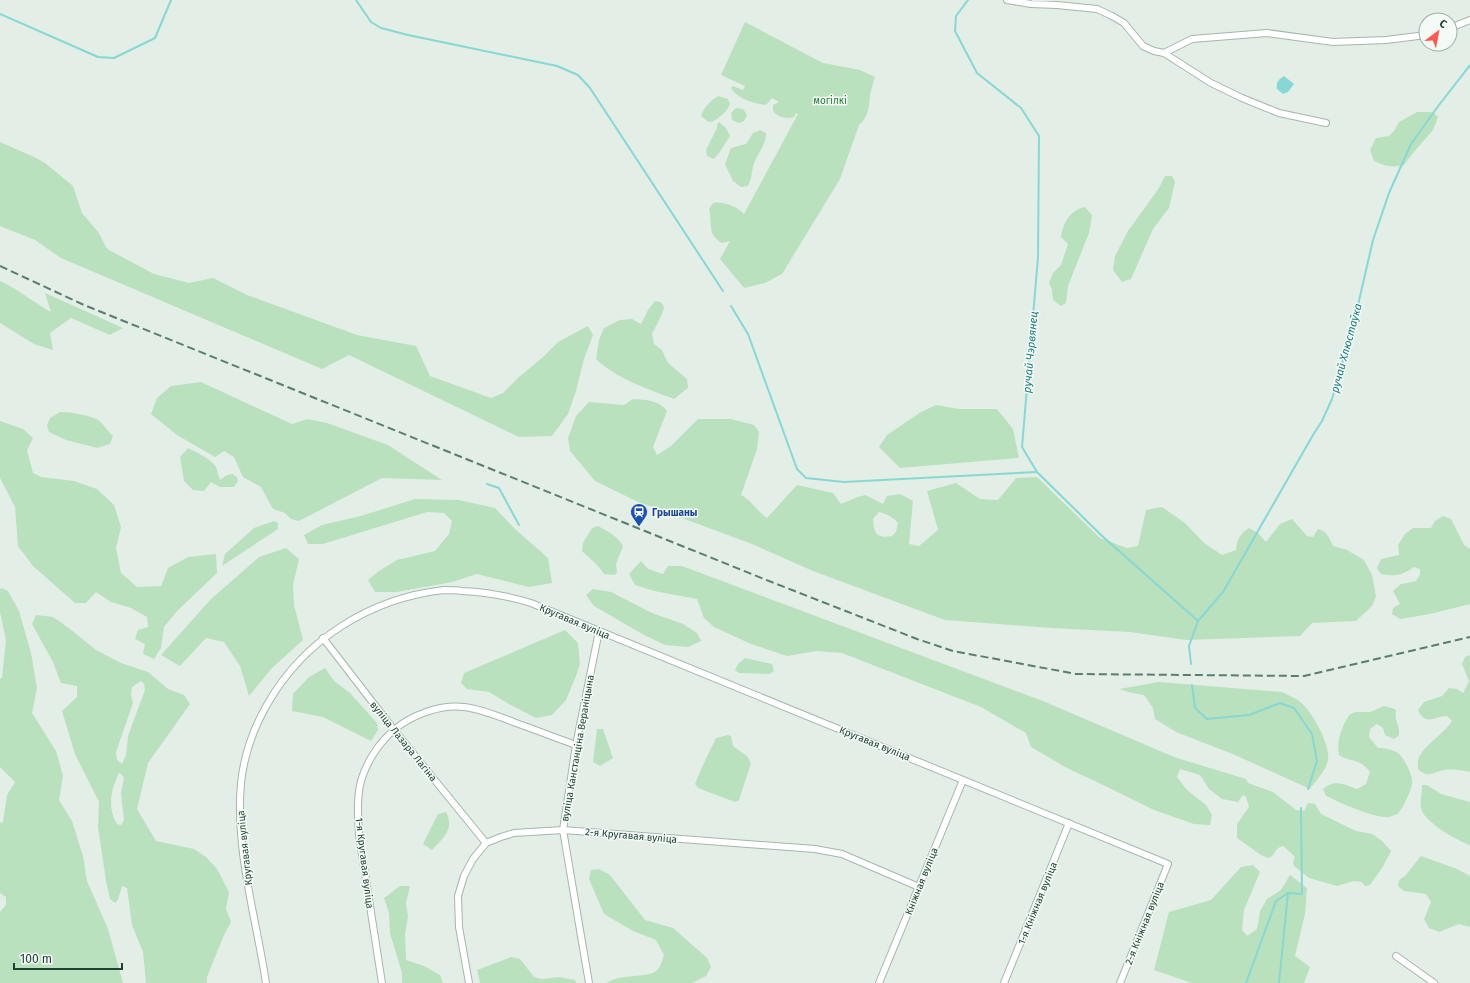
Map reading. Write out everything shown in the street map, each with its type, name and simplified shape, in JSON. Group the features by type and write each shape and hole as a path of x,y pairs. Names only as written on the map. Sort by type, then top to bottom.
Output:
{"street":[{"path":"1007,0 1031,4 1097,9 1124,23 1143,46 1164,53 1211,83 1279,114 1326,123"},
{"path":"1458,25 1470,20"},
{"path":"1164,53 1192,39 1252,34 1267,33 1333,42 1386,40 1418,35"},
{"name":"Кругавая вуліца","path":"266,983 245,873 240,817 241,781 252,736 260,716 283,679 313,646 323,638 358,615 386,604 416,595 446,590 482,592 511,597 531,603 1168,864"},
{"name":"вуліца Канстанціна Вераніцына","path":"589,983 563,830 576,745 599,631"},
{"name":"вуліца Лазара Лагіна","path":"323,638 394,730 486,843"},
{"name":"1-я Кругавая вуліца","path":"382,983 359,835 358,801 363,775 373,755 382,742 394,730 409,720 426,712 448,707 463,707 493,714 576,745"},
{"name":"Кніжная вуліца","path":"879,983 963,780"},
{"name":"1-я Кніжная вуліца","path":"1004,983 1069,823"},
{"name":"2-я Кругавая вуліца","path":"486,843 514,833 563,830 829,851 842,854 919,887"},
{"path":"469,983 459,927 458,896 464,876 473,859 486,843"},
{"name":"2-я Кніжная вуліца","path":"1120,983 1168,864"},
{"path":"1396,956 1434,983"}],"green space":[{"name":"могілкі","path":"745,22 823,63 860,70 875,77 868,112 859,125 840,179 782,274 765,283 744,288 720,259 730,241 722,243 714,236 711,228 709,209 713,203 721,203 734,207 744,214 798,114 796,113 794,117 788,118 778,115 773,111 773,105 779,102 772,98 766,105 742,98 731,88 733,86 743,90 745,86 721,75"},
{"path":"718,96 728,99 730,104 727,110 712,122 707,121 701,116 702,113 708,104"},
{"path":"736,108 743,109 747,115 744,121 739,123 732,120 731,113"},
{"path":"1417,112 1433,112 1438,117 1433,130 1404,165 1389,166 1374,161 1370,150 1376,138 1389,136 1399,122"},
{"path":"719,122 726,128 730,136 714,159 707,156 706,150"},
{"path":"760,130 766,133 766,138 754,162 751,179 748,186 741,187 733,181 725,164 731,148 746,144 753,133"},
{"path":"0,142 45,163 73,186 82,213 99,233 106,247 154,274 189,283 213,278 247,295 357,335 416,346 430,376 491,398 503,393 558,342 588,326 593,335 584,359 576,391 568,414 552,436 519,437 349,355 322,369 61,258 35,240 0,226"},
{"path":"1165,176 1172,176 1175,182 1169,208 1153,229 1131,279 1122,282 1113,270 1115,256 1128,231 1159,188"},
{"path":"1085,207 1092,215 1089,233 1068,286 1066,303 1061,306 1053,300 1052,290 1049,283 1053,273 1061,265 1068,244 1061,237 1063,227 1071,214"},
{"path":"0,281 51,312 45,293 123,328 110,335 71,318 50,333 53,350 34,344 0,323"},
{"path":"655,301 661,302 664,307 652,334 654,344 662,350 668,363 687,379 688,388 674,399 623,378 596,359 599,340 604,328 620,320 632,319 641,324 648,310"},
{"path":"201,382 292,424 307,419 327,423 388,445 442,480 382,478 299,521 291,519 285,513 273,509 261,487 243,477 234,457 224,451 215,457 177,435 151,414 157,398 171,386"},
{"path":"633,399 647,400 664,407 667,411 653,447 657,455 671,446 698,419 731,419 754,425 759,432 757,449 741,495 767,518 797,485 833,493 841,504 865,495 883,504 887,496 900,494 913,501 909,544 919,546 938,530 927,491 956,483 980,499 998,500 1016,478 1037,477 1100,538 1127,548 1138,546 1146,510 1162,507 1185,523 1204,543 1222,555 1236,550 1240,537 1243,532 1249,528 1258,533 1266,542 1280,524 1292,519 1307,536 1313,537 1318,529 1321,530 1328,536 1333,546 1347,550 1364,560 1372,575 1376,596 1372,606 1356,621 1312,623 1300,636 1186,640 1130,632 945,620 813,571 752,544 636,501 595,481 570,451 568,438 576,416 589,402 624,405","holes":["879,512 892,517 898,523 896,532 892,536 882,537 875,531 873,519"]},
{"path":"936,405 959,409 997,409 1013,429 1019,458 900,468 879,447 887,435 921,412"},
{"path":"60,412 74,413 95,418 102,423 113,436 110,444 97,448 66,440 49,432 47,425 50,418"},
{"path":"0,421 23,429 33,438 27,450 33,473 41,477 74,481 97,489 114,505 121,527 116,548 121,573 137,587 161,586 168,568 188,557 216,554 217,573 177,611 164,627 161,648 154,659 143,654 145,644 135,639 138,630 148,627 147,617 131,608 111,602 96,592 86,603 75,603 33,566 18,546 15,507 0,478"},
{"path":"188,448 203,456 216,467 220,480 227,475 232,474 237,477 238,481 234,487 220,487 211,482 204,491 193,490 184,481 180,457"},
{"path":"415,499 459,500 495,508 515,529 548,558 552,583 529,587 477,574 452,582 397,592 375,592 368,580 379,571 397,560 435,551 449,534 452,521 444,513 427,512 323,544 308,544 304,535 322,525 361,516"},
{"path":"1443,516 1451,519 1464,545 1470,549 1470,604 1430,614 1400,619 1392,614 1393,608 1400,604 1393,591 1401,584 1416,581 1420,575 1420,569 1414,567 1402,574 1391,575 1381,574 1377,568 1381,559 1399,555 1398,545 1405,534 1413,528 1431,528 1435,521"},
{"path":"274,521 278,523 278,529 222,566 225,554 254,528"},
{"path":"598,526 609,532 621,542 623,546 616,564 617,572 615,575 604,574 597,564 582,551 583,543 592,528"},
{"path":"286,548 299,559 293,585 294,605 303,640 272,668 249,696 240,666 224,642 206,638 180,666 161,655 211,599 259,557"},
{"path":"641,561 648,569 663,574 668,566 682,566 1043,701 1174,757 1246,779 1248,783 1273,792 1296,810 1304,811 1308,803 1315,804 1321,814 1356,831 1372,834 1382,841 1391,851 1382,868 1370,885 1365,886 1362,882 1354,881 1337,886 1309,878 1294,866 1293,862 1295,857 1283,846 1278,848 1272,856 1268,858 1261,855 1237,838 1237,824 1249,807 1246,797 1243,795 1238,802 1222,799 1209,789 1200,775 1180,769 1177,777 1187,790 1206,805 1212,815 1210,825 1194,824 1154,810 1067,768 1031,747 1026,733 981,707 842,653 817,651 787,656 751,644 714,627 704,618 697,599 654,591 635,585 629,574"},
{"path":"2,588 8,591 19,611 31,653 37,688 32,713 56,751 63,776 59,800 72,821 83,856 87,881 108,929 123,983 0,983 0,912 6,905 6,897 0,893 0,823 3,822 7,795 15,782 0,767 0,679 2,677 6,640 0,612 0,589"},
{"path":"593,589 611,592 652,613 683,624 697,633 701,641 688,647 665,645 644,635 594,606 586,595"},
{"path":"36,615 53,617 96,650 121,663 148,672 168,689 184,695 190,704 148,763 137,809 156,841 194,849 206,857 217,869 229,892 226,909 231,922 224,935 207,977 207,983 146,983 143,952 132,925 127,888 122,886 118,900 115,903 110,899 98,827 99,802 75,754 62,711 77,697 77,686 61,683 53,662 32,624","holes":["141,681 144,684 145,690 128,736 126,755 122,764 117,760 116,752 133,703 131,695 132,687","119,773 124,778 121,793 124,820 121,825 117,824 111,805 112,792"]},
{"path":"565,630 578,643 580,664 566,700 552,715 536,718 489,692 467,689 461,683 464,673"},
{"path":"1470,655 1470,772 1447,770 1425,774 1418,769 1419,757 1427,746 1449,726 1452,721 1447,716 1431,719 1424,718 1418,710 1424,702 1442,696 1449,688 1457,689 1463,693 1469,681 1462,664 1465,657"},
{"path":"745,658 772,664 774,671 770,674 739,673 735,670 738,664"},
{"path":"325,668 334,681 350,693 377,723 378,730 371,741 323,717 292,711 293,694 309,677"},
{"path":"1159,682 1282,692 1293,697 1304,705 1319,728 1328,753 1328,760 1325,768 1310,789 1235,755 1176,732 1155,719 1153,708 1144,695 1119,689"},
{"path":"1384,706 1396,710 1399,735 1394,739 1385,735 1383,728 1377,724 1370,729 1369,737 1378,748 1389,749 1399,754 1404,760 1412,778 1412,785 1408,796 1400,811 1398,814 1389,817 1366,813 1348,806 1326,796 1323,789 1335,783 1357,789 1366,784 1370,772 1359,762 1339,755 1339,739 1349,715 1355,712 1370,712"},
{"path":"597,729 603,729 613,758 600,766 593,762"},
{"path":"728,735 731,736 733,746 747,756 751,763 739,800 735,802 698,788 695,784 716,738"},
{"path":"1422,785 1427,785 1441,794 1470,802 1470,845 1441,830 1423,813 1421,808"},
{"path":"446,812 449,823 448,828 444,837 432,850 423,844 438,814"},
{"path":"1421,856 1457,869 1470,876 1470,927 1459,924 1439,932 1429,928 1424,919 1431,902 1426,894 1404,891 1398,886 1399,880 1405,876"},
{"path":"1253,865 1260,872 1244,910 1242,930 1247,936 1257,929 1260,911 1267,899 1281,890 1290,875 1307,888 1305,914 1295,956 1310,967 1304,983 1192,983 1154,970 1169,912 1211,900 1241,867"},
{"path":"599,869 610,875 645,920 673,928 707,958 711,967 706,976 692,983 607,983 619,978 654,972 660,966 664,955 656,940 633,931 604,914 589,879 591,870"},
{"path":"400,886 410,886 406,903 408,917 405,934 406,960 424,966 440,975 443,983 402,983 402,973 390,933 389,913 384,898"},
{"path":"511,957 520,959 534,977 542,979 559,977 575,980 576,983 480,983 477,970"}],"water":[{"path":"1284,76 1294,84 1288,92 1283,94 1277,89 1277,83"}],"waterway":[{"path":"0,14 98,57 114,58 155,38 171,0"},
{"path":"356,0 371,22 381,28 557,66 578,75 590,88 723,291"},
{"name":"ручай Чэрвянец","path":"968,0 956,16 955,31 977,73 1021,108 1039,136 1038,257 1022,447 1037,472 1101,535 1198,621 1189,646 1191,664"},
{"name":"ручай Хлюстаўка","path":"1198,621 1223,592 1322,421 1332,399 1355,318 1373,240 1389,193 1411,144 1470,65"},
{"path":"731,306 748,334 797,469 806,478 844,482 1037,472"},
{"path":"487,484 499,488 519,525"},
{"name":"ручай Чэрвянец","path":"1192,685 1195,708 1207,719 1249,715 1280,703 1294,708 1312,734 1317,761 1308,789"},
{"name":"ручай Чэрвянец","path":"1246,983 1276,901 1288,893 1302,894 1301,808"},
{"path":"1279,983 1288,893"}],"railway":[{"path":"0,266 84,305 764,579 917,639 953,651 1076,674 1304,676 1470,637"}],"place":[{"name":"Грышаны","path":"639,527"}]}
